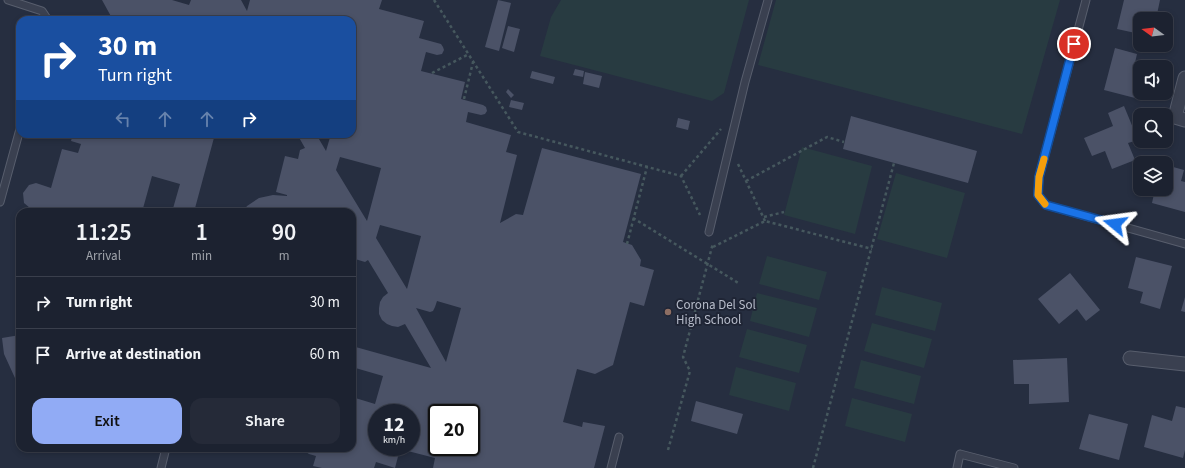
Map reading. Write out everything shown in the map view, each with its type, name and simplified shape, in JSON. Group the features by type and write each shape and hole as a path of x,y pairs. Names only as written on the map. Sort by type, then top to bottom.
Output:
{"street":[{"path":"1180,119 1185,78"},
{"path":"1130,358 1185,364"}],"lane":[{"path":"8,0 42,11 45,16"},
{"path":"709,232 739,107 768,0"},
{"path":"1086,0 1039,177 1038,195 1046,205 1185,244"},
{"path":"0,202 18,138"},
{"path":"611,468 619,437"},
{"path":"161,468 165,452"},
{"path":"957,468 960,454 1014,468"}],"path":[{"path":"434,0 518,132 681,176 709,232 715,236 682,357 690,372 668,450"},
{"path":"432,73 469,54"},
{"path":"464,99 473,62"},
{"path":"681,176 739,107"},
{"path":"746,181 827,137 844,142"},
{"path":"730,147 765,221"},
{"path":"813,468 894,163"},
{"path":"627,244 647,167"},
{"path":"764,217 784,212"},
{"path":"633,218 740,284"},
{"path":"712,247 765,221 872,249"}],"shaded area":[{"path":"561,0 749,0 724,93 712,101 540,56 551,17"},
{"path":"776,0 1060,0 1022,134 758,65"},
{"path":"802,147 872,166 855,234 784,215"},
{"path":"896,173 965,193 947,258 877,239"},
{"path":"767,256 827,272 819,300 759,284"},
{"path":"882,287 942,303 935,331 875,315"},
{"path":"757,293 817,308 809,337 750,321"},
{"path":"872,323 932,339 924,368 864,351"},
{"path":"747,329 807,345 799,373 739,357"},
{"path":"861,360 921,376 914,404 854,388"},
{"path":"736,367 796,383 789,411 729,395"},
{"path":"852,398 912,414 905,442 845,426"}],"building":[{"path":"102,0 172,0 189,5 191,0 241,0 247,11 250,0 382,0 379,9 424,21 419,38 441,44 444,50 442,54 437,55 426,52 421,71 465,82 461,99 483,105 486,107 487,111 485,114 481,115 468,112 466,122 511,135 506,152 517,155 500,223 516,214 523,215 542,148 641,174 623,242 632,245 641,260 640,266 654,270 644,306 630,302 613,365 595,374 577,369 563,422 582,427 583,422 605,426 594,468 433,468 435,458 420,454 420,404 375,404 383,376 356,368 356,347 431,368 405,324 398,327 392,326 382,320 379,314 380,302 388,293 368,260 365,262 356,259 356,208 246,208 259,198 273,195 287,196 276,192 285,156 298,159 300,150 305,148 299,138 318,138 326,151 330,138 356,138 356,16 111,16","holes":["340,157 381,168 367,221 336,170","380,225 421,236 407,289 376,238","437,301 461,308 446,362 416,308 430,312 433,311"]},
{"path":"498,0 511,3 499,51 485,47"},
{"path":"1124,0 1160,0 1157,12 1133,12 1133,32 1117,29"},
{"path":"508,26 520,29 514,52 502,48"},
{"path":"1115,48 1137,54 1136,60 1133,60 1133,97 1104,90"},
{"path":"575,69 584,71 583,77 573,75"},
{"path":"532,71 555,77 553,84 530,78"},
{"path":"585,72 602,76 599,88 583,84"},
{"path":"508,89 514,95 511,98 506,92"},
{"path":"511,100 524,103 522,110 509,107"},
{"path":"1124,106 1133,128 1133,142 1128,143 1133,156 1133,161 1112,169 1105,151 1092,156 1084,138 1113,126 1108,113"},
{"path":"851,116 977,151 968,183 843,149"},
{"path":"678,118 690,121 688,130 676,127"},
{"path":"72,138 214,138 195,208 173,208 180,184 152,176 143,208 30,208 24,203 23,193 29,185 36,183 51,188 62,149 78,153 81,144 71,141"},
{"path":"1173,167 1184,170 1181,181 1185,182 1185,212 1152,203 1154,196 1173,196"},
{"path":"1136,257 1172,266 1160,309 1140,303 1143,292 1128,288"},
{"path":"1070,273 1100,310 1086,321 1077,309 1059,324 1038,299"},
{"path":"1185,297 1185,312 1181,311"},
{"path":"16,336 16,380 4,354 2,338"},
{"path":"1067,358 1069,402 1029,404 1029,384 1014,384 1013,360"},
{"path":"356,398 375,404 368,404 368,456 398,456 395,468 376,462 374,468 322,468 313,466 316,456 306,452 356,452"},
{"path":"696,401 743,414 737,434 691,421"},
{"path":"1176,406 1185,408 1185,450 1183,458 1144,447 1152,415 1172,421"},
{"path":"1089,414 1128,424 1119,460 1079,449"}],"slow traffic":[{"path":"1044,159 1039,177 1038,195 1045,204"}],"place":[{"name":"Corona Del Sol High School","path":"668,312"}],"route":[{"path":"1074,44 1039,177 1038,195 1046,205 1115,224"}]}
